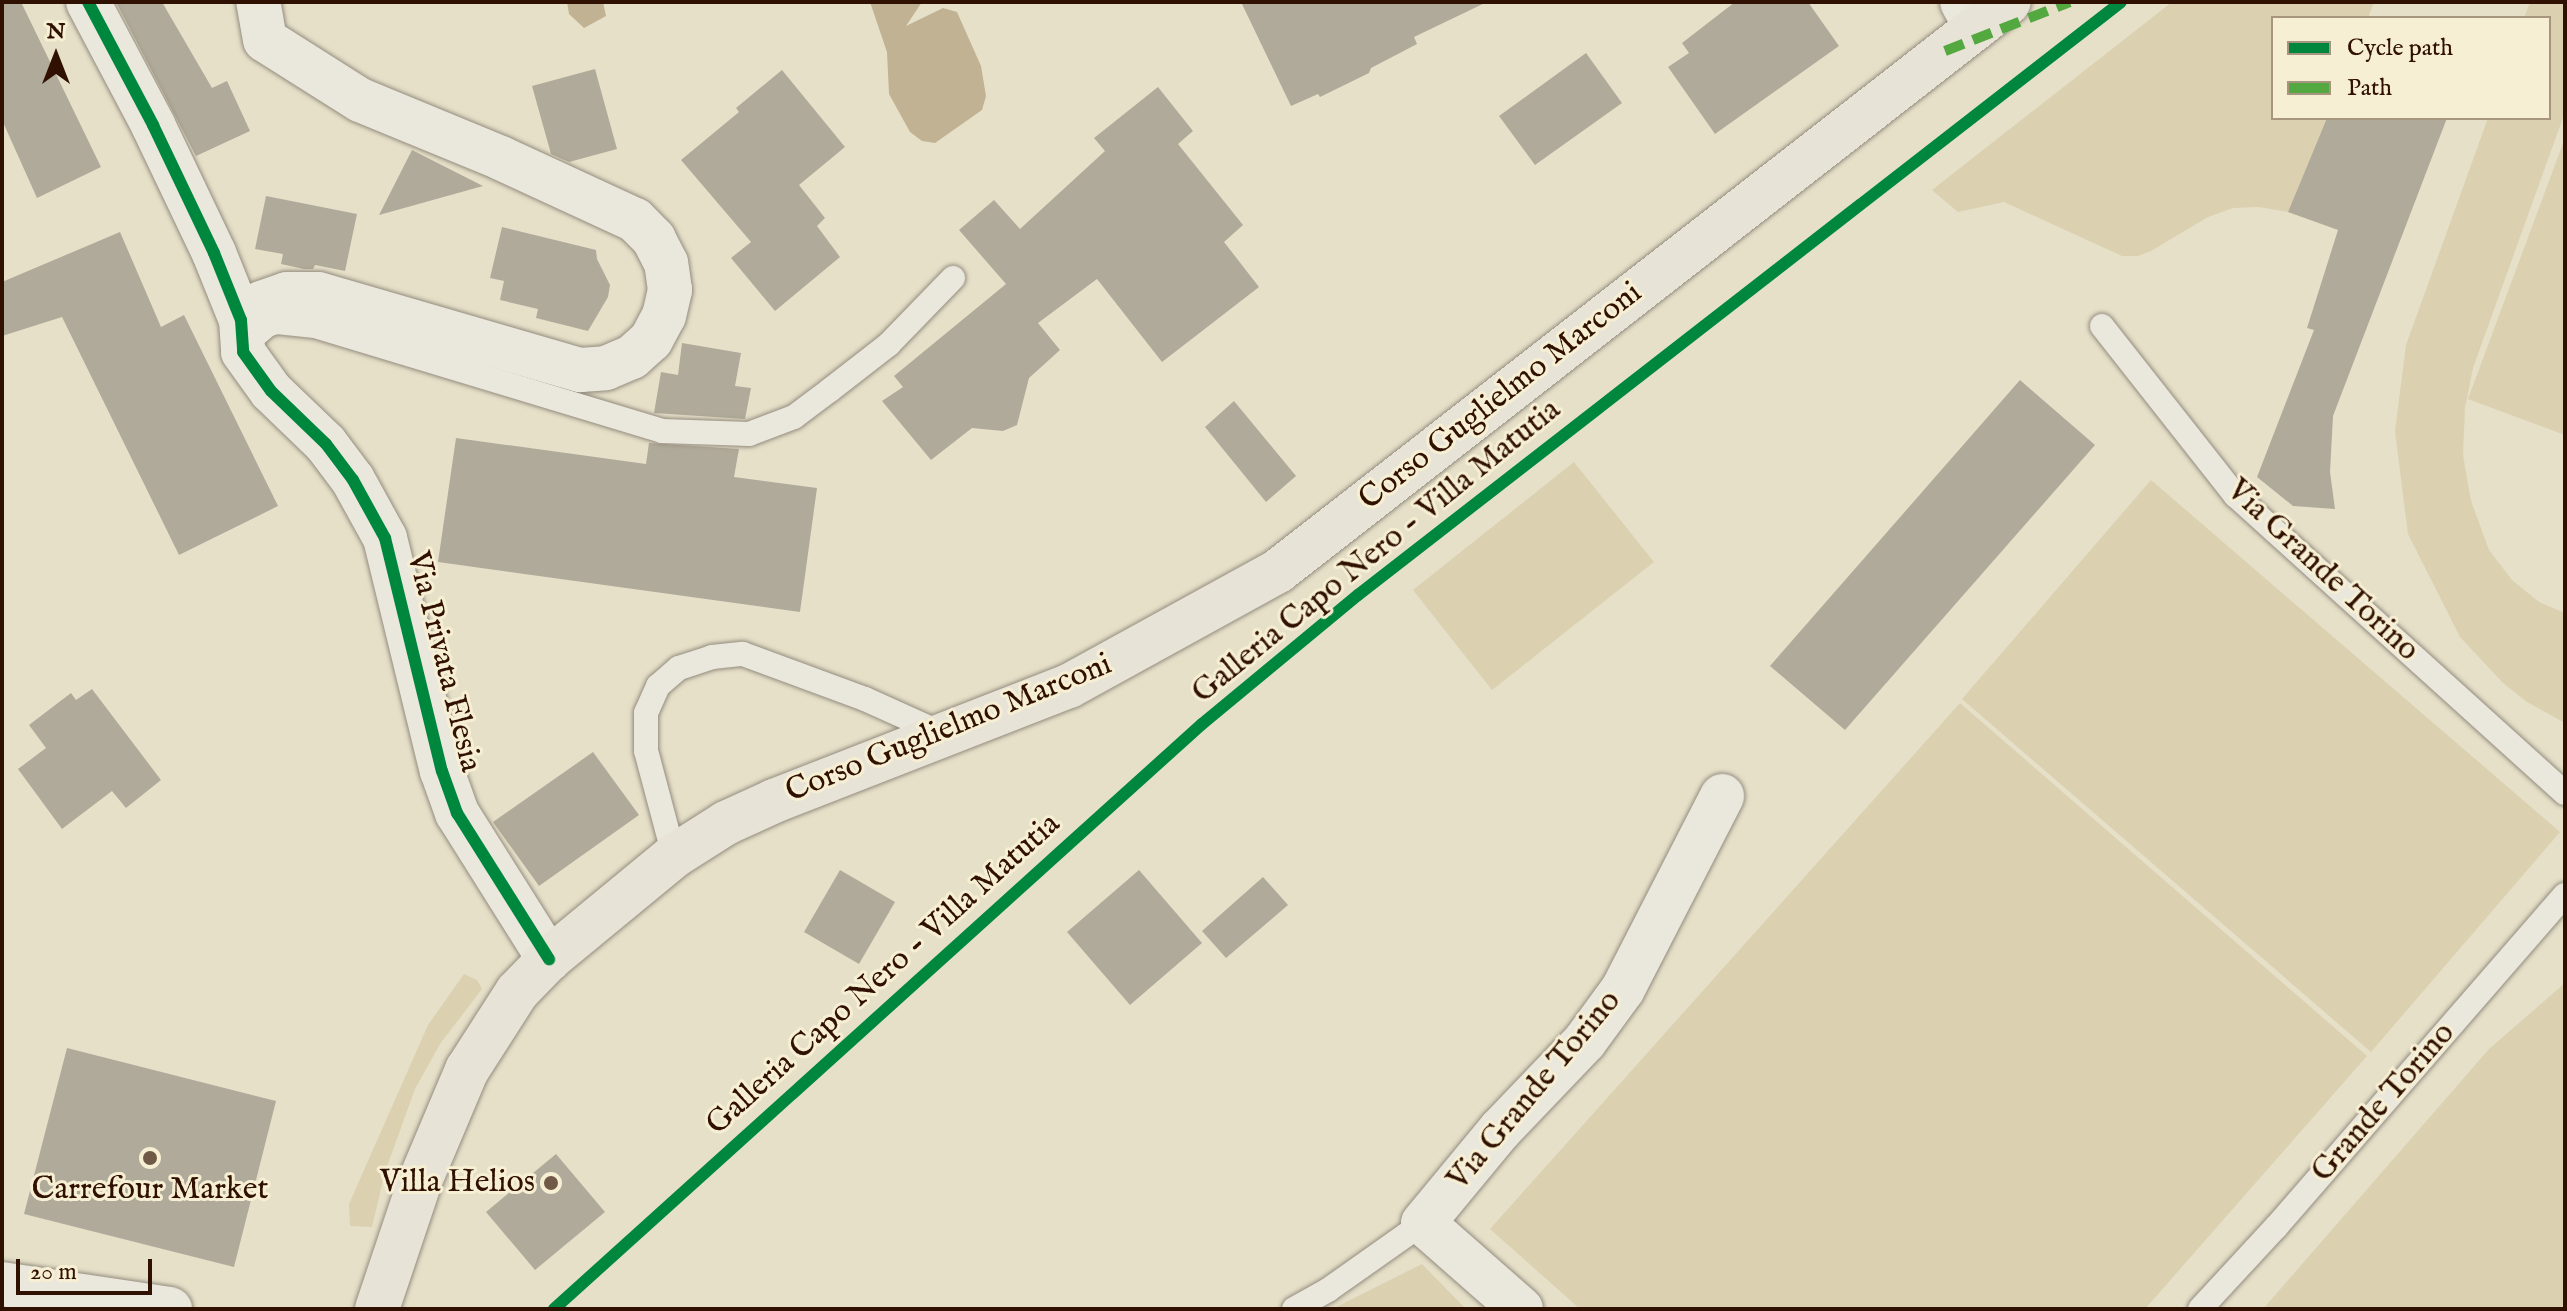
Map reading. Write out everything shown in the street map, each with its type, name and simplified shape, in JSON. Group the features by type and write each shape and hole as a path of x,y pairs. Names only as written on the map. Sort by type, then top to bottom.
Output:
{"main road":[{"name":"Corso Guglielmo Marconi","path":"377,1309 420,1181 467,1070 517,992 549,959 674,856 726,823 774,801 1069,686 1278,571 1983,10"}],"street":[{"name":"Via Privata Flesia","path":"88,2 153,125 242,336 271,391 326,444 344,468 385,538 442,771 457,813 549,959"},
{"path":"242,336 261,303 287,294 318,294 580,370 606,368 632,357 651,340 664,316 670,290 660,251 635,220 501,158 360,100 265,40 258,2"},
{"name":"Via Grande Torino","path":"1521,1309 1423,1223 1500,1130 1585,1041 1623,989 1722,796"},
{"path":"2,1284 170,1309"}],"lane":[{"path":"242,336 249,338 267,325 287,321 315,326 662,431 749,434 794,417 830,390 889,344 953,278"},
{"name":"Via Grande Torino","path":"2102,326 2236,496 2565,793"},
{"path":"674,856 646,751 646,713 658,686 679,668 712,657 743,654 865,699 947,736"},
{"name":"Grande Torino","path":"2200,1309 2276,1227 2565,895"},
{"path":"1294,1309 1328,1290 1423,1223"}],"shaded area":[{"path":"567,2 603,2 606,16 584,28 569,14"},
{"path":"870,2 922,2 906,26 943,8 957,12 981,66 986,96 982,110 935,143 922,141 910,132 889,94 887,52"},
{"path":"2172,2 2374,2 2369,16 2271,16 2271,120 2326,120 2288,212 2259,207 2233,208 2208,217 2151,251 2138,256 2122,256 2004,202 1958,212 1932,190"},
{"path":"2530,2 2565,2 2565,112 2473,368 2465,408 2463,455 2471,501 2489,550 2512,580 2539,602 2565,613 2565,723 2527,702 2503,683 2460,637 2408,534 2395,431 2406,345 2487,120 2551,120 2551,16 2525,16"},
{"path":"2565,138 2565,435 2468,399"},
{"path":"1574,462 1654,562 1492,690 1413,590"},
{"path":"2151,480 2560,832 2371,1052 1962,699"},
{"path":"1960,703 2367,1056 2145,1309 1580,1309 1490,1229"},
{"path":"464,974 477,980 482,989 440,1044 415,1089 385,1172 372,1227 350,1226 349,1204 428,1025"},
{"path":"2565,983 2565,1309 2263,1309 2489,1049"},
{"path":"1422,1264 1466,1309 1332,1309"}],"building":[{"path":"2,2 21,2 101,167 37,198 2,120"},
{"path":"116,2 162,2 212,88 227,81 250,131 196,156"},
{"path":"1241,2 1487,2 1414,37 1417,44 1371,68 1369,73 1320,97 1318,94 1291,106"},
{"path":"1735,2 1808,2 1839,46 1715,134 1668,67 1689,53 1682,43"},
{"path":"1586,53 1622,103 1535,165 1499,116"},
{"path":"595,69 617,149 569,162 551,154 532,86"},
{"path":"782,70 845,147 799,185 825,218 817,226 840,257 775,311 731,258 751,242 681,160 739,112 736,108"},
{"path":"1158,87 1193,131 1178,144 1243,225 1224,242 1259,287 1162,362 1097,279 1038,323 1060,350 1029,378 1017,425 1003,431 972,428 931,460 882,401 903,387 894,376 1006,284 959,230 994,200 1020,229 1105,151 1094,138"},
{"path":"2326,120 2446,120 2333,416 2330,472 2335,509 2293,506 2257,477 2314,330 2307,328 2338,230 2288,212"},
{"path":"412,150 483,186 379,215"},
{"path":"266,196 357,214 345,271 315,265 313,269 304,269 281,264 283,254 255,249"},
{"path":"502,227 596,250 597,259 610,285 608,297 588,331 536,318 538,309 500,300 504,281 490,278"},
{"path":"120,232 161,327 184,315 278,506 179,555 62,317 2,336 2,282"},
{"path":"682,343 741,353 735,386 751,388 745,419 654,413 661,372 678,375"},
{"path":"2020,380 2095,445 1845,730 1770,666"},
{"path":"1234,401 1296,476 1266,502 1205,427"},
{"path":"456,438 646,464 649,443 739,449 734,477 817,488 800,612 438,562"},
{"path":"92,689 161,780 126,808 112,791 62,829 18,769 46,748 29,725 71,693 76,700"},
{"path":"593,752 639,815 539,886 493,822"},
{"path":"840,870 895,902 859,964 804,932"},
{"path":"1139,870 1202,943 1130,1005 1067,932"},
{"path":"1263,877 1288,905 1226,958 1202,931"},
{"name":"Carrefour Market","path":"67,1048 276,1101 234,1267 24,1214"},
{"name":"Villa Helios","path":"556,1154 605,1212 535,1270 486,1212"}],"marked path":[{"path":"1945,51 2070,2"}],"cycle path":[{"path":"88,2 153,125 214,253 241,320 243,352 271,391 326,444 353,480 385,538 442,771 457,813 549,959"},
{"name":"Galleria Capo Nero - Villa Matutia","path":"554,1309 1202,724 1358,595 2121,2"}],"place":[{"name":"Carrefour Market","path":"150,1158"},
{"name":"Villa Helios","path":"551,1183"}]}
